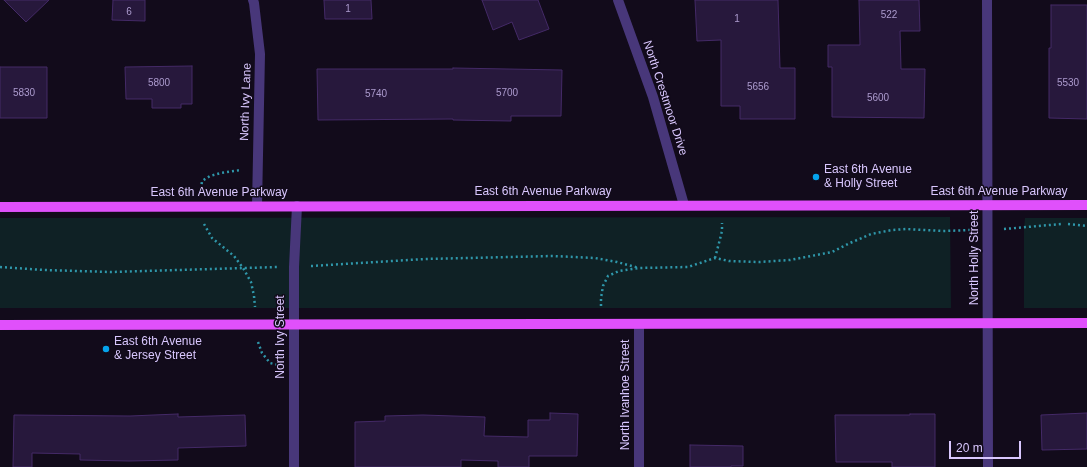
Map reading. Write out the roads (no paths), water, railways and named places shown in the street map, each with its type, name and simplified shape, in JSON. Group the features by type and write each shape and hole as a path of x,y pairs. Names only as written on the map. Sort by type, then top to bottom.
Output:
{"main road":[{"name":"East 6th Avenue Parkway","path":"0,207 1087,205"},
{"path":"0,325 1087,323"}],"street":[{"name":"North Ivy Lane","path":"253,0 260,54 257,206"},
{"name":"North Crestmoor Drive","path":"618,0 653,97 684,205"},
{"name":"North Holly Street","path":"987,0 988,467"},
{"name":"North Ivy Street","path":"294,467 293,324 297,206"},
{"name":"North Ivanhoe Street","path":"639,324 639,467"}],"place":[{"name":"East 6th Avenue & Holly Street","path":"816,177"},
{"name":"East 6th Avenue & Jersey Street","path":"106,349"}]}
